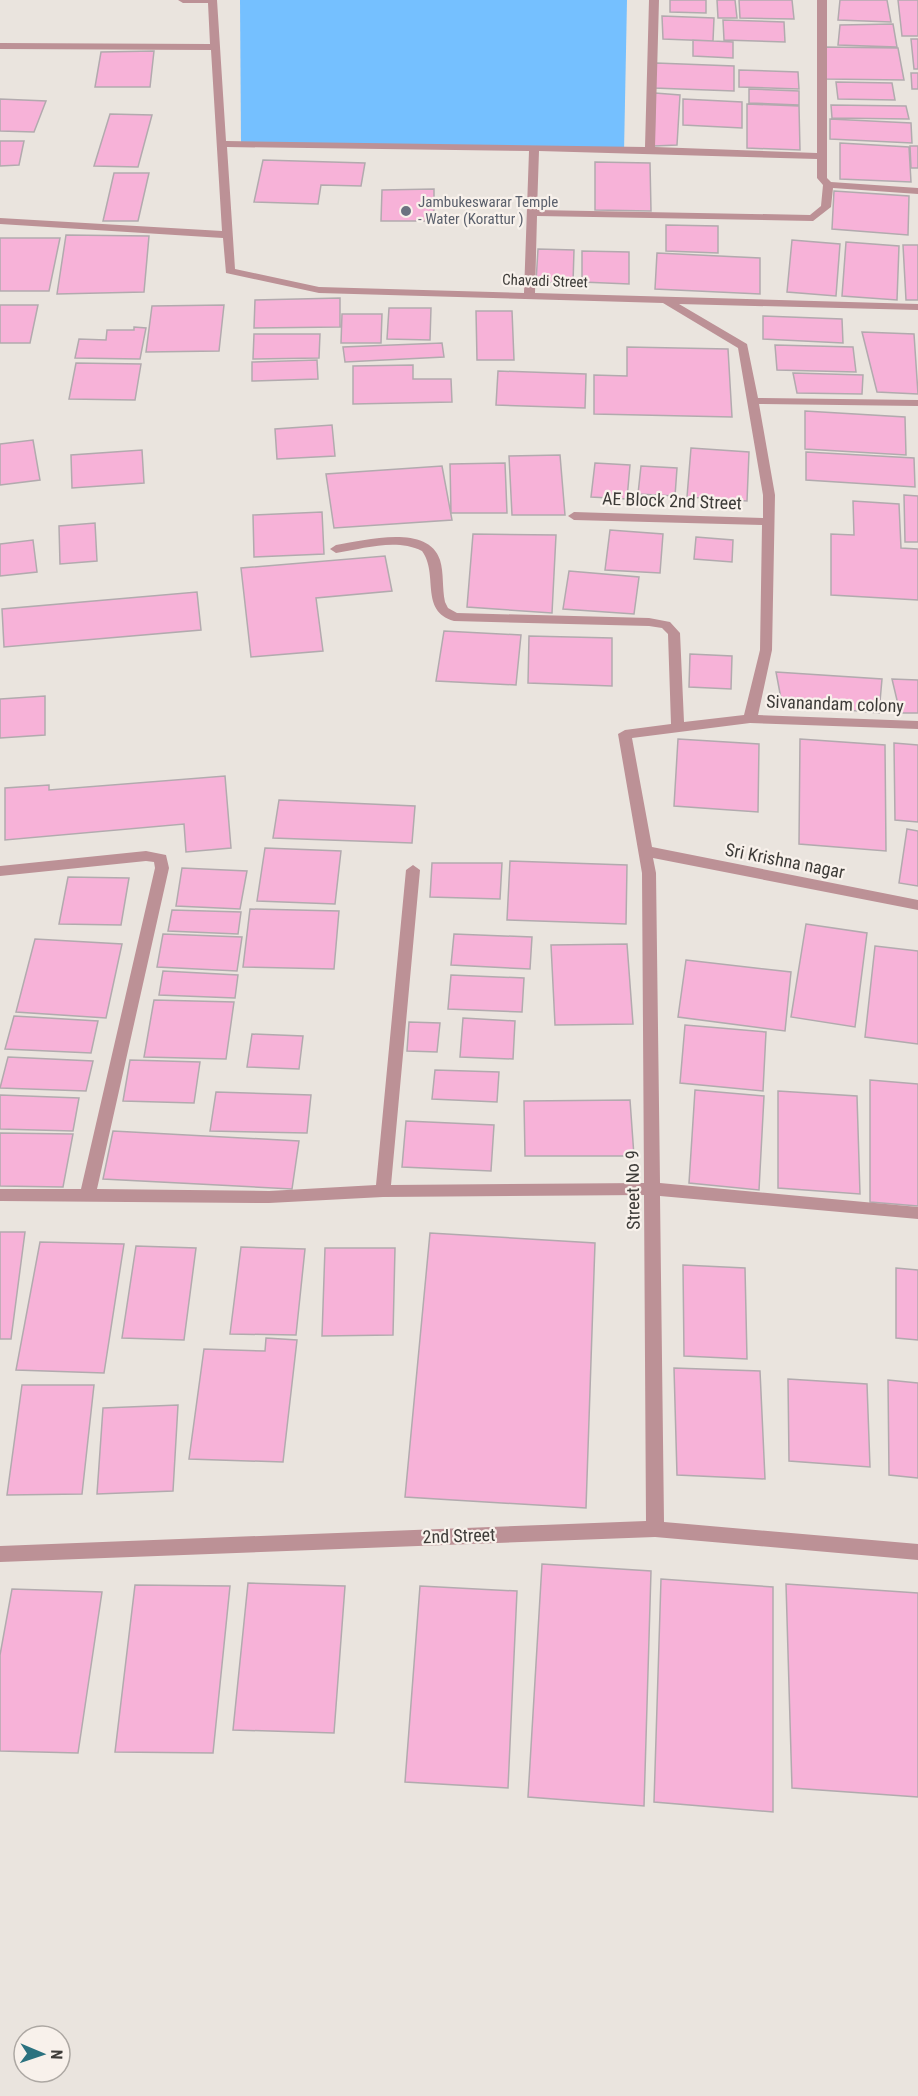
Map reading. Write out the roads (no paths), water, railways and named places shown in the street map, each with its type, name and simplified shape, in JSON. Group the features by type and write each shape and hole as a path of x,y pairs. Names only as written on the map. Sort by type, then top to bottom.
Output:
{"street":[{"path":"183,0 212,0"},
{"name":"Chavadi Street","path":"212,0 230,271 319,290 665,300 743,346 769,495 765,650 750,719"},
{"path":"650,150 654,0"},
{"path":"822,0 822,178 828,185 918,191"},
{"path":"0,46 215,47"},
{"path":"222,144 650,150 821,156"},
{"path":"530,296 534,148"},
{"path":"532,213 813,218 826,207 828,185"},
{"path":"0,221 228,235"},
{"path":"665,300 918,307"},
{"path":"753,400 918,403"},
{"name":"AE Block 2nd Street","path":"574,516 768,522"},
{"path":"336,549 394,542 416,543 427,549 434,558 438,607 443,614 454,617 649,622 666,625 674,633 678,728"},
{"name":"Sivanandam colony","path":"678,728 750,719 918,724"},
{"name":"Street No 9","path":"655,1529 649,873 626,734 678,728"},
{"name":"Sri Krishna nagar","path":"645,851 918,905"},
{"path":"0,871 146,856 161,858 162,868 88,1194"},
{"path":"383,1191 413,870"},
{"path":"0,1195 269,1197 383,1191 652,1190 918,1213"},
{"name":"2nd Street","path":"0,1554 655,1529 918,1552"}],"water":[{"path":"240,0 627,0 624,152 241,143"}],"place":[{"name":"Jambukeswarar Temple - Water (Korattur )","path":"406,211"}]}
